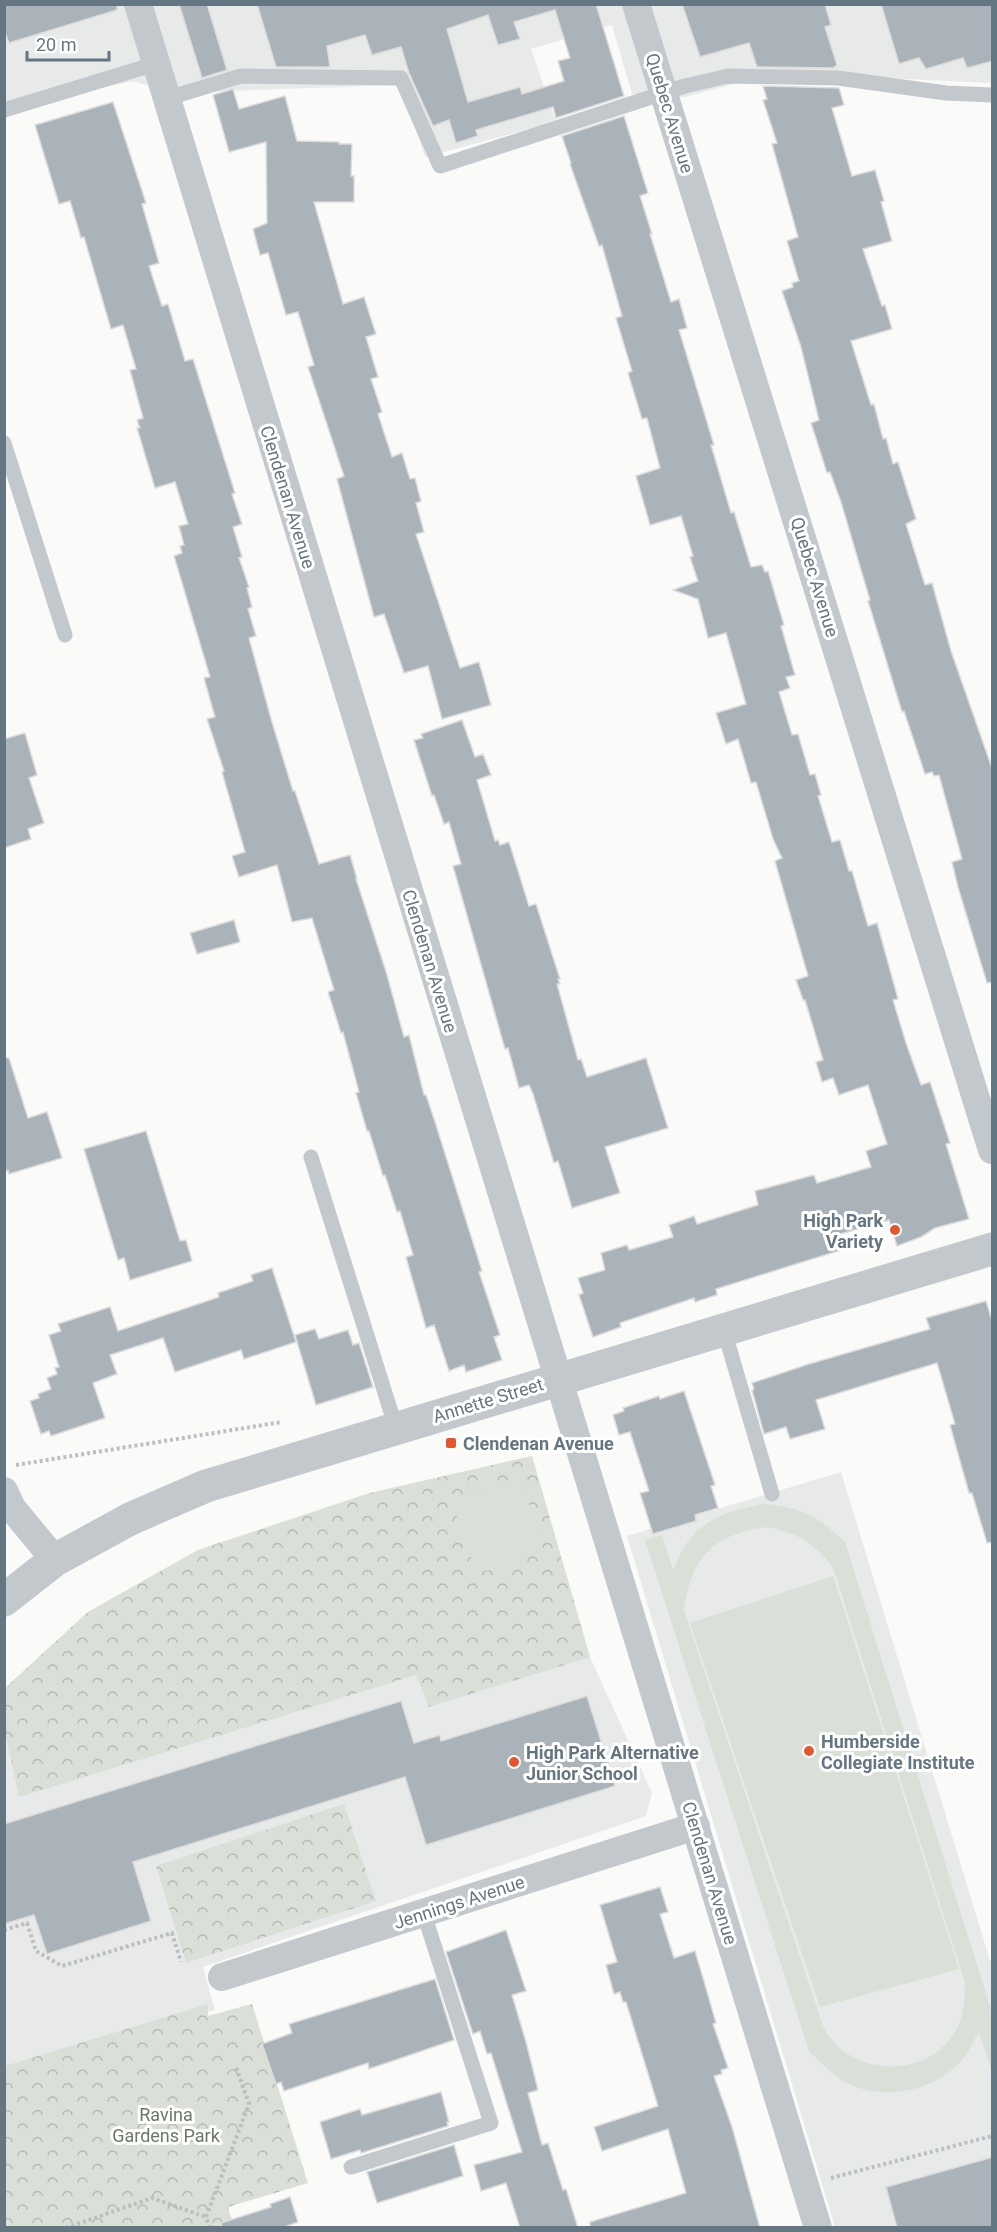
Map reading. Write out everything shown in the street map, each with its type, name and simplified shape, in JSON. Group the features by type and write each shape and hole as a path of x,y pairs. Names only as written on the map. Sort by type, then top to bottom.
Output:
{"street":[{"name":"Clendenan Avenue","path":"138,4 165,99 818,2228"},
{"name":"Quebec Avenue","path":"636,4 993,1150"},
{"name":"Annette Street","path":"4,1600 55,1560 130,1519 206,1486 993,1249"},
{"path":"4,1491 12,1508 55,1560"},
{"name":"Jennings Avenue","path":"222,1977 696,1826"}],"lane":[{"path":"4,110 155,64"},
{"path":"165,99 241,76 401,78 440,166 664,93 728,76 838,78 946,93 993,95"},
{"path":"4,443 65,635"},
{"path":"311,1157 396,1428"},
{"path":"724,1330 772,1494"},
{"path":"351,2167 491,2123 424,1914"}],"path":[{"path":"16,1465 282,1422"},
{"path":"4,1930 27,1923 36,1951 62,1966 172,1933 181,1962"},
{"path":"210,2228 206,2217 249,2104 236,2067"},
{"path":"827,2179 993,2136"},
{"path":"66,2228 152,2198 206,2217"}],"shaded area":[{"path":"4,5 992,5 992,83 775,73 685,97 632,94 612,25 531,49 556,122 425,157 401,85 200,92 186,97 133,81 5,110"},
{"path":"532,1456 590,1657 652,1793 646,1816 203,1967 215,2010 5,2070 5,1688 88,1612 198,1550 370,1493"},
{"name":"Humberside Collegiate Institute","path":"841,1472 992,1967 992,2227 835,2227 627,1536"}],"green space":[{"path":"532,1456 590,1657 429,1707 416,1675 19,1797 7,1741 5,1741 5,1688 88,1612 198,1550 370,1493"},
{"path":"521,1480 543,1548 502,1569 478,1572 463,1541 452,1498"},
{"path":"765,1504 809,1514 845,1542 992,2013 992,2072 979,2032 965,2056 955,2067 930,2083 901,2091 870,2091 849,2084 831,2072 809,2051 645,1540 662,1535 673,1570 686,1544 702,1527 721,1516","holes":["768,1527 805,1540 833,1567 965,1983 963,2008 955,2032 945,2045 932,2055 903,2066 871,2064 856,2059 839,2048 824,2029 684,1610 692,1575 708,1551 733,1535 749,1530"]},
{"path":"833,1576 959,1969 820,2007 690,1623"},
{"path":"344,1804 376,1901 186,1963 156,1866"},
{"name":"Ravina Gardens Park","path":"208,2004 208,2016 252,2004 308,2183 228,2207 234,2227 5,2228 5,2066"}],"building":[{"path":"4,4 117,4 117,10 9,43 4,30"},
{"path":"179,4 207,4 227,70 202,78"},
{"path":"257,4 596,4 624,96 556,118 553,107 476,130 478,136 456,143 449,120 433,126 409,73 401,47 372,55 365,35 327,46 330,67 276,67","holes":["555,10 570,58 558,61 564,81 522,94 520,87 468,102 447,29 488,15 498,45 520,39 514,22"]},
{"path":"682,4 825,4 831,25 825,27 837,65 833,68 757,67 749,43 700,57"},
{"path":"881,4 993,4 993,61 967,68 963,58 926,69 919,58 899,64"},
{"path":"763,86 839,88 844,105 832,108 852,176 875,170 884,201 881,202 892,241 863,249 892,329 851,341 871,405 874,404 883,439 886,438 893,464 898,462 916,519 906,524 925,585 932,583 951,651 993,771 993,982 987,983 958,887 952,862 962,859 939,775 934,776 932,772 925,774 904,711 902,712 841,502 830,472 827,473 811,423 819,420 801,347 782,291 793,287 792,283 799,281 787,241 798,237 772,144 777,143 763,100 767,99"},
{"path":"233,89 239,109 285,96 297,141 352,144 351,176 354,176 354,202 314,202 343,304 364,297 376,334 366,337 378,377 371,379 382,412 378,414 392,457 402,453 410,479 415,478 421,501 416,503 424,532 416,534 460,668 479,662 491,705 442,719 428,666 404,673 384,614 374,617 337,479 344,476 308,367 314,365 298,312 286,315 268,253 260,255 253,229 267,223 266,142 229,152 213,95"},
{"path":"113,102 146,203 142,204 159,263 149,266 162,306 168,304 185,361 193,359 235,493 232,494 242,524 233,527 242,557 239,558 249,587 247,588 252,607 248,609 256,636 249,638 293,791 295,791 319,864 350,855 404,1037 409,1035 424,1095 426,1095 435,1122 500,1335 494,1337 502,1360 466,1372 464,1365 449,1371 434,1325 426,1328 406,1257 413,1255 400,1211 397,1212 369,1131 367,1131 343,1032 341,1033 328,992 334,990 312,918 292,922 277,865 239,877 232,856 245,852 222,772 224,771 207,719 215,717 204,678 210,677 174,556 182,553 180,546 184,545 179,526 188,524 175,482 155,488 137,428 140,428 137,420 143,418 130,370 136,369 123,325 111,329 84,237 81,238 70,201 59,204 35,125"},
{"path":"624,116 648,193 640,196 652,234 650,234 671,302 679,299 687,328 679,330 714,445 711,445 731,513 734,512 751,567 762,565 765,572 768,571 784,625 781,626 795,675 786,677 790,688 779,692 792,735 798,734 810,775 815,774 821,795 818,796 832,842 840,840 849,871 852,871 868,926 877,923 898,999 893,1000 906,1043 921,1085 930,1082 950,1143 946,1144 969,1219 935,1228 921,1237 897,1246 889,1220 833,1236 838,1251 716,1289 717,1295 695,1302 694,1298 620,1323 621,1327 593,1337 579,1295 583,1293 578,1278 605,1270 601,1253 627,1245 629,1250 673,1237 669,1225 694,1216 697,1224 758,1205 755,1191 814,1175 817,1183 871,1167 866,1151 887,1144 868,1085 839,1095 833,1078 822,1082 816,1062 823,1060 805,1000 803,1000 796,980 808,976 775,861 782,858 773,839 756,782 751,783 738,739 726,744 716,713 746,704 726,633 708,638 698,599 673,590 698,581 681,516 650,525 636,476 660,468 647,418 642,419 628,373 632,371 616,318 622,316 602,245 599,246 562,136"},
{"path":"462,720 475,757 483,754 491,775 477,780 495,841 498,840 500,845 509,842 529,906 536,904 560,979 558,979 560,984 557,984 578,1060 581,1059 587,1077 646,1058 668,1128 605,1147 620,1193 572,1208 558,1161 554,1163 533,1094 529,1085 519,1088 508,1048 505,1049 453,866 461,864 449,822 444,824 434,795 432,796 414,740 423,738 421,734"},
{"path":"25,733 37,775 29,778 44,823 28,829 31,839 4,848 4,739"},
{"path":"234,920 240,942 197,954 190,933"},
{"path":"4,1058 9,1058 28,1118 47,1112 62,1158 9,1174 8,1170 4,1172"},
{"path":"146,1131 180,1241 186,1240 192,1261 130,1280 124,1258 118,1260 84,1149"},
{"path":"272,1268 296,1342 244,1359 241,1350 175,1372 163,1338 110,1355 117,1374 93,1383 105,1418 51,1436 49,1431 41,1434 30,1401 39,1398 38,1394 51,1389 47,1378 57,1374 55,1368 59,1367 49,1335 61,1331 58,1324 110,1307 118,1331 219,1297 218,1293 253,1281 251,1275"},
{"path":"986,1301 993,1324 993,1542 987,1543 972,1493 969,1493 950,1425 955,1424 937,1363 816,1400 825,1429 790,1439 786,1427 764,1434 752,1383 930,1329 926,1318"},
{"path":"315,1329 319,1339 348,1330 353,1345 359,1343 373,1387 316,1405 295,1335"},
{"path":"684,1391 715,1485 711,1486 718,1508 695,1515 696,1521 653,1534 640,1493 649,1491 630,1432 619,1435 613,1415 624,1411 623,1408 659,1396 660,1399"},
{"path":"587,1696 615,1786 426,1845 405,1777 133,1862 151,1921 47,1954 34,1915 4,1924 4,1824 401,1701 414,1743 440,1735 441,1741"},
{"path":"660,1887 668,1912 660,1914 674,1958 695,1951 706,1988 716,2023 713,2024 728,2068 721,2070 722,2074 714,2076 732,2127 760,2228 590,2228 590,2222 686,2193 668,2129 602,2151 594,2127 658,2106 626,2002 623,2002 620,1992 614,1994 606,1965 617,1962 600,1905"},
{"path":"506,1930 526,1991 512,1995 538,2090 528,2093 542,2145 548,2143 578,2228 520,2228 506,2183 481,2191 474,2165 522,2152 491,2053 487,2054 480,2031 473,2034 446,1952"},
{"path":"435,1979 454,2040 369,2069 368,2063 284,2091 281,2082 276,2084 262,2044 292,2033 289,2024"},
{"path":"441,2092 448,2126 361,2153 360,2150 331,2159 320,2122 360,2109 362,2115"},
{"path":"454,2145 463,2176 377,2203 367,2172"},
{"path":"993,2157 993,2228 897,2228 886,2187"},
{"path":"290,2197 298,2222 282,2228 222,2228 221,2223 271,2207 270,2204"}],"place":[{"name":"High Park Variety","path":"895,1230"},
{"name":"Clendenan Avenue","path":"451,1443"},
{"name":"Humberside Collegiate Institute","path":"809,1751"},
{"name":"High Park Alternative Junior School","path":"514,1762"}]}
